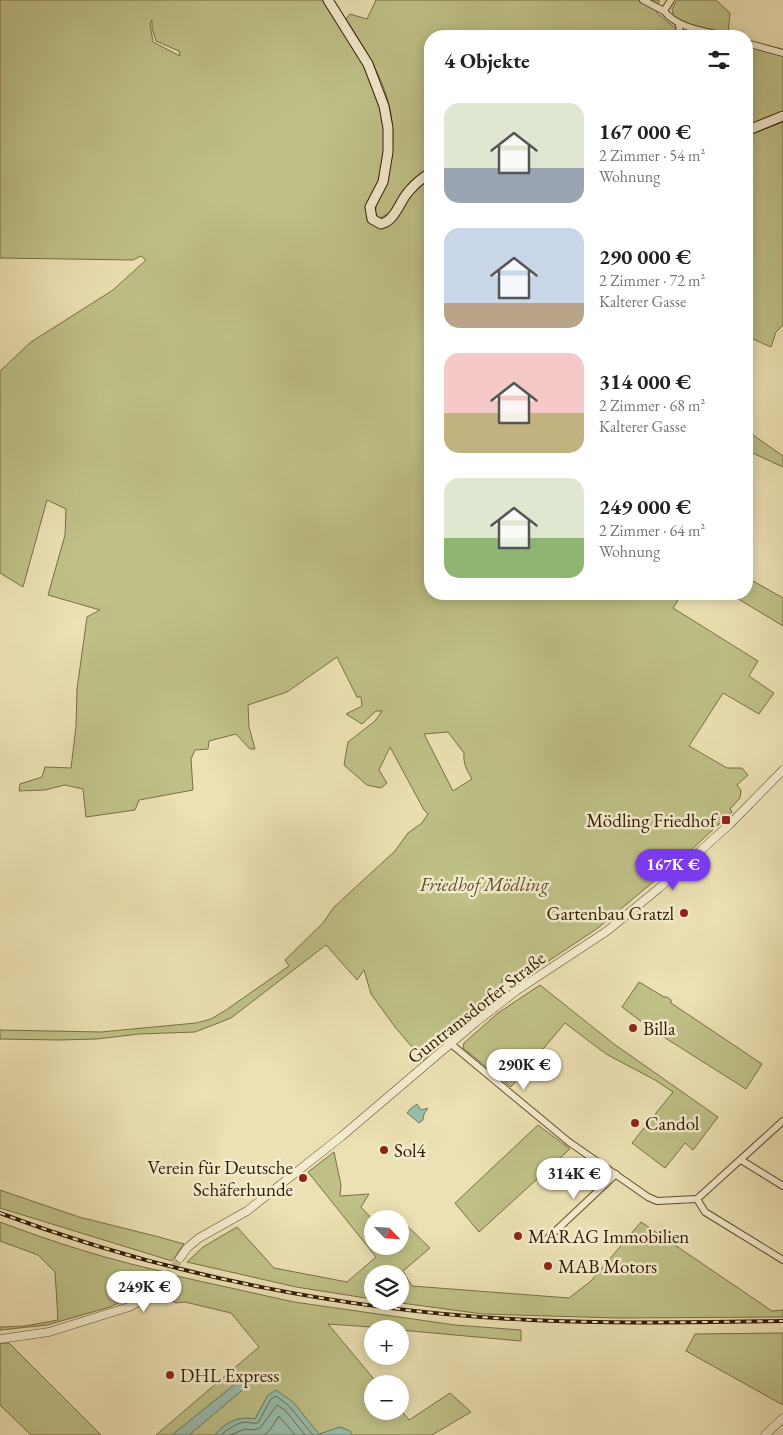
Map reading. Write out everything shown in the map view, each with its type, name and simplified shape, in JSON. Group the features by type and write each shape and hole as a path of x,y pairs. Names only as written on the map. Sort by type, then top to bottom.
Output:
{"main road":[{"path":"328,0 368,64 384,106 388,128 388,152 383,182 370,208 372,219 381,224 391,219 412,187 424,178"},
{"path":"753,128 783,116"}],"street":[{"path":"643,0 664,11 670,20 702,30"},
{"path":"664,11 671,0"},
{"path":"679,24 680,30"},
{"path":"753,45 783,53"},
{"name":"Guntramsdorfer Straße","path":"180,1258 187,1248 199,1238 247,1211 303,1167 476,1022 516,991 607,931 643,902 730,824 783,770"},
{"path":"450,1044 569,1142 648,1197 658,1201 697,1199 783,1121"},
{"path":"741,1160 783,1186"},
{"path":"547,1239 616,1174"},
{"path":"697,1199 705,1212 783,1260"},
{"path":"0,1338 49,1332 112,1313 152,1295 167,1278"},
{"path":"765,1435 783,1418"}],"green space":[{"name":"Friedhof Mödling","path":"0,0 325,0 366,67 376,91 382,116 385,142 384,162 382,174 368,206 367,220 376,226 383,227 389,224 400,211 409,195 424,181 424,600 678,600 673,608 758,661 749,676 774,693 759,714 723,693 689,746 727,768 742,768 748,775 737,785 741,790 740,798 730,809 732,812 689,852 598,928 520,980 510,974 502,979 502,995 465,1022 424,1061 395,1027 371,994 364,970 357,980 326,945 231,1018 195,1032 139,1034 97,1039 0,1039 0,1030 101,1032 196,1023 211,1019 289,966 285,960 323,923 334,907 395,851 408,833 422,823 428,814 424,810 390,747 379,770 387,783 381,788 367,785 344,765 348,742 375,721 382,711 376,711 362,724 346,714 362,706 361,697 357,697 337,657 287,692 248,705 249,727 255,749 250,749 236,734 209,741 208,749 195,750 191,759 193,790 139,800 135,810 86,817 83,789 65,785 45,790 19,791 20,784 42,777 45,767 71,768 76,726 77,689 87,617 100,610 48,595 65,535 66,509 47,500 23,587 0,573 0,371 31,342 113,290 146,260 141,256 133,260 0,258","holes":["152,20 156,41 179,51 180,56 153,42 150,24","448,732 464,753 465,764 472,779 453,791 424,734"]},
{"path":"376,0 659,0 657,13 676,29 672,9 677,0 716,0 730,13 728,30 424,30 424,176 392,212 380,218 376,216 376,205 389,169 392,147 393,127 390,108 377,72 346,19 350,14 367,19"},
{"path":"753,43 783,55 783,112 753,124"},
{"path":"783,122 783,325 776,332 771,347 753,339 753,133"},
{"path":"753,435 783,456 783,467 753,453"},
{"path":"753,581 783,598 783,626 740,600 753,600"},
{"path":"639,982 667,997 671,1000 671,1003 762,1064 746,1089 651,1029 622,1007"},
{"path":"540,985 614,1044 718,1117 693,1150 685,1143 665,1168 632,1143 673,1092 655,1080 606,1054 565,1023 511,1087 463,1048 464,1043 498,1013"},
{"path":"538,1125 570,1149 479,1232 455,1203"},
{"path":"334,1152 341,1185 340,1196 369,1194 361,1207 364,1210 364,1242 308,1172"},
{"path":"0,1190 79,1217 184,1244 172,1261 0,1208"},
{"path":"0,1222 81,1250 165,1272 148,1289 110,1307 47,1325 0,1330 0,1327 25,1326 58,1320 55,1272 38,1255 0,1241"},
{"path":"641,1222 772,1311 783,1310 783,1317 617,1318 483,1314 409,1304 409,1281 412,1286 569,1298 591,1281"},
{"path":"237,1227 274,1268 347,1282 364,1267 364,1298 296,1287 187,1262 203,1247"},
{"path":"409,1228 430,1248 409,1266 367,1265 376,1257 374,1255 409,1255"},
{"path":"172,1275 294,1302 455,1325 521,1330 521,1341 409,1331 409,1320 364,1320 364,1326 328,1324 370,1375 364,1375 364,1420 409,1420 450,1393 471,1412 432,1435 352,1435 349,1431 340,1427 319,1435 293,1402 268,1395 255,1419 243,1418 228,1423 215,1435 189,1435 260,1375 249,1373 172,1435 156,1435 259,1347 231,1313 185,1302 175,1303 166,1293"},
{"path":"783,1333 783,1405 686,1351 695,1334"},
{"path":"0,1343 9,1343 101,1435 31,1435 0,1405"}],"water":[{"path":"417,1104 421,1110 428,1108 423,1120 419,1123 407,1113"},
{"path":"249,1373 260,1375 189,1435 172,1435"},
{"path":"276,1390 293,1402 319,1434 340,1427 350,1431 352,1435 215,1435 232,1421 243,1418 255,1419 268,1395"}],"tunnel":[{"path":"167,1278 180,1258"}],"railway":[{"path":"0,1213 129,1255 195,1272 261,1287 396,1309 464,1316 562,1321 783,1321"}],"place":[{"name":"Mödling Friedhof","path":"726,820"},
{"name":"Gartenbau Gratzl","path":"684,913"},
{"name":"Billa","path":"633,1028"},
{"name":"Candol","path":"635,1123"},
{"name":"Sol4","path":"384,1150"},
{"name":"Verein für Deutsche Schäferhunde","path":"303,1178"},
{"name":"MARAG Immobilien","path":"518,1236"},
{"name":"MAB Motors","path":"548,1266"},
{"name":"DHL Express","path":"170,1375"}]}
